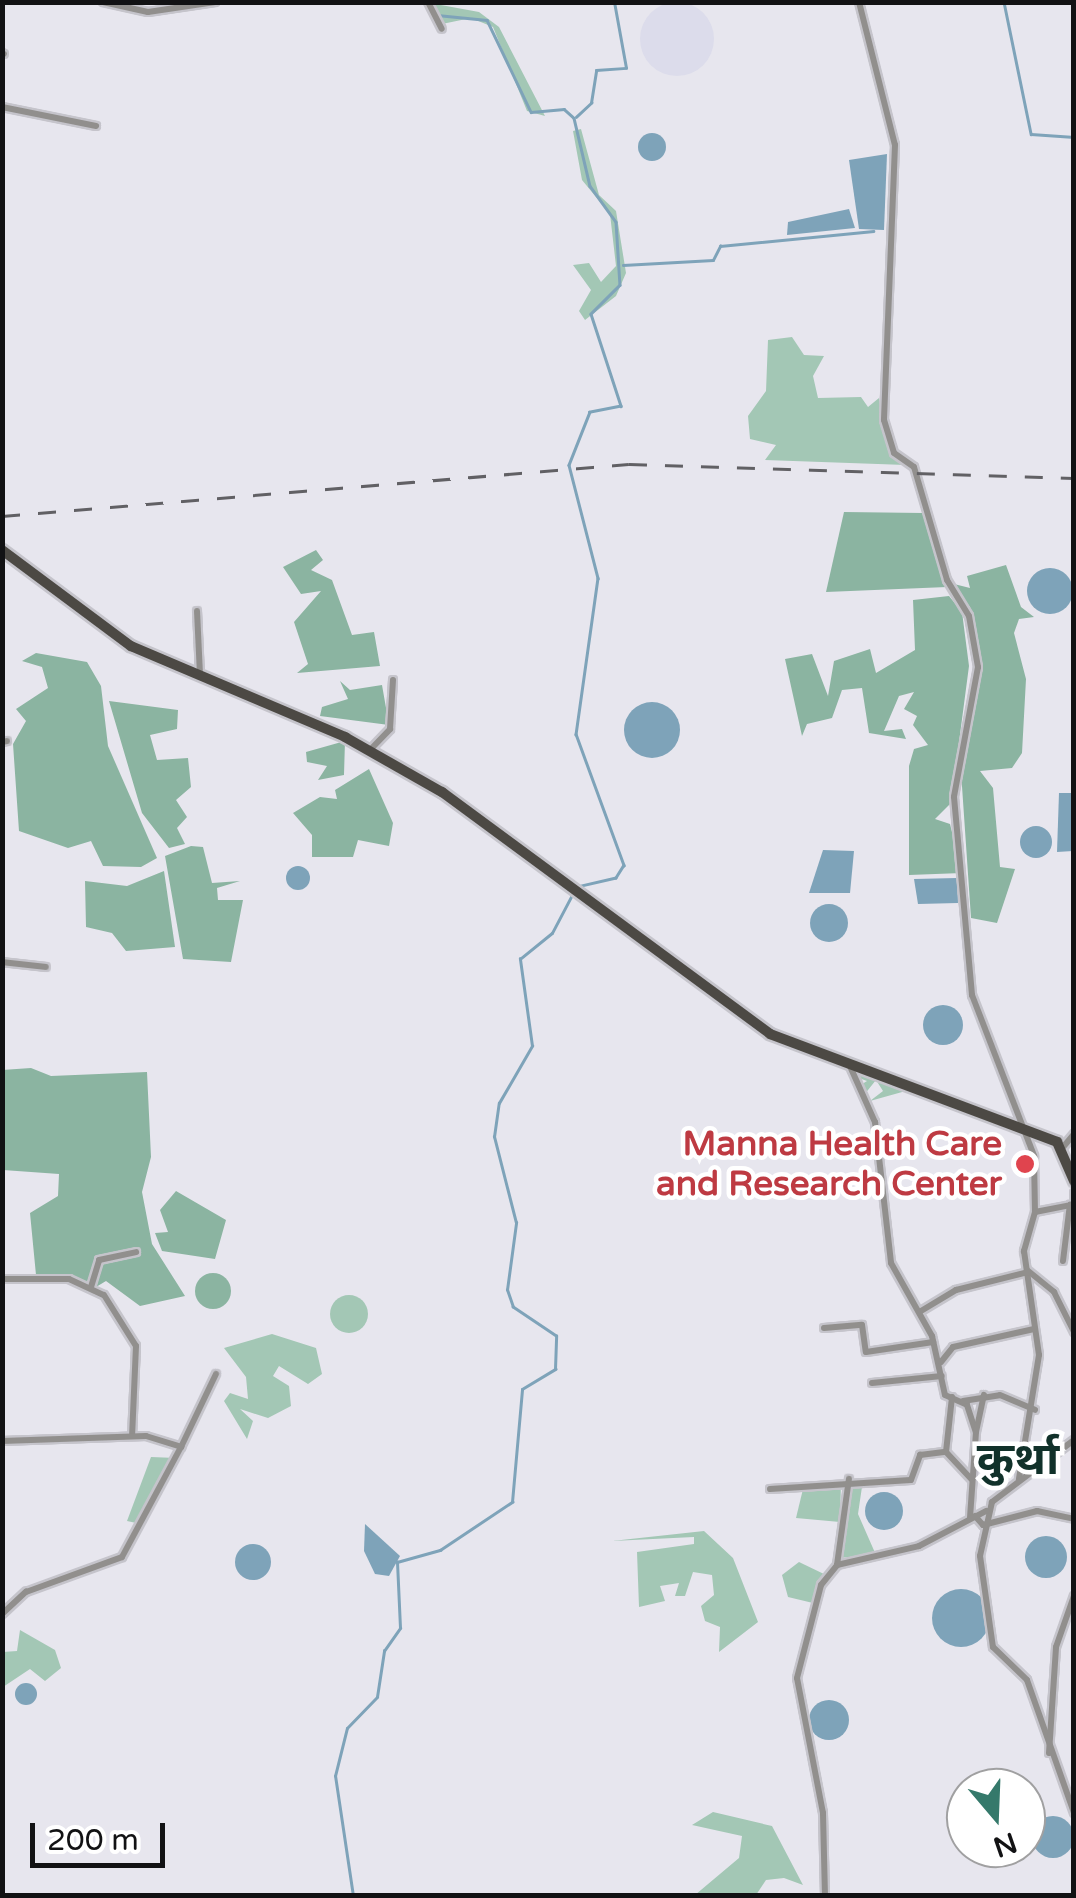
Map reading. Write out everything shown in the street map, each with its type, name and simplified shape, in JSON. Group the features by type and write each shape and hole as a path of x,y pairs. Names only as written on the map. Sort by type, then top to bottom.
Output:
{"main road":[{"path":"2,550 132,646 370,751 442,792 746,1020 1064,1146 1074,1180"}],"street":[{"path":"103,2 148,12 215,2"},
{"path":"428,2 442,29"},
{"path":"859,2 895,145 884,420 894,453 914,467 947,580 969,616 978,667 954,797 972,995 1029,1130 1036,1212 1027,1271 1034,1329 1035,1410 1020,1479"},
{"path":"2,107 96,126"},
{"path":"197,611 200,675"},
{"path":"370,751 390,728 393,680"},
{"path":"2,962 46,967"},
{"path":"850,1063 875,1122 890,1260 920,1310 952,1397 946,1452 971,1479"},
{"path":"1064,1146 1074,1134"},
{"path":"1063,1260 1068,1205 1074,1193"},
{"path":"1036,1212 1068,1205"},
{"path":"1068,1205 1074,1215"},
{"path":"92,1287 99,1260 136,1252"},
{"path":"920,1310 956,1290 1027,1271"},
{"path":"1027,1271 1054,1292 1074,1332"},
{"path":"2,1280 92,1287 136,1346 132,1436"},
{"path":"824,1328 862,1325 866,1352 933,1342"},
{"path":"940,1363 960,1345 1034,1329"},
{"path":"2,1614 26,1592 122,1557 216,1374"},
{"path":"872,1383 942,1376"},
{"path":"952,1397 964,1401 984,1395 1035,1410"},
{"path":"972,1517 971,1479 984,1395"},
{"path":"964,1401 976,1432"},
{"path":"2,1442 132,1436 181,1447"},
{"path":"837,1565 919,1546 986,1511 1020,1479 1074,1440"},
{"path":"770,1490 850,1479 911,1480 920,1455 946,1452"},
{"path":"824,1896 823,1813 800,1721 797,1655 837,1565 850,1479"},
{"path":"986,1511 992,1642 1027,1680 1049,1754 1074,1813"},
{"path":"972,1517 984,1525 1048,1511 1074,1519"},
{"path":"1049,1754 1056,1647 1074,1596"}],"shaded area":[{"path":"677,2 703,13 714,39 703,65 677,76 651,65 640,39 651,13"}],"green space":[{"path":"430,3 479,12 499,27 545,116 527,111 493,27 471,18 442,24"},
{"path":"581,129 599,195 616,211 626,273 616,296 585,320 579,311 591,290 573,265 589,263 601,282 616,266 610,214 582,180 573,131"},
{"path":"792,337 804,355 824,356 813,376 818,398 861,397 868,407 879,398 887,447 906,465 765,460 776,445 750,439 748,416 766,391 768,340"},
{"path":"844,512 923,513 947,587 826,592"},
{"path":"316,550 323,560 311,570 332,580 352,635 374,632 380,666 297,673 308,664 294,622 321,591 301,594 283,567"},
{"path":"1006,565 1021,607 1034,617 1019,619 1014,633 1026,679 1022,753 1012,768 980,771 993,788 1000,867 1015,869 997,923 971,918 960,757 981,666 970,607 950,583 970,588 967,576"},
{"path":"949,596 962,612 969,666 951,803 935,819 950,824 962,873 909,875 909,766 914,749 928,745 913,725 917,716 904,709 914,692 899,696 884,731 902,729 906,739 869,733 862,688 842,690 832,718 807,724 802,736 785,659 812,654 828,696 834,661 870,649 876,673 915,650 913,600"},
{"path":"36,653 87,662 101,686 108,746 157,858 141,867 103,866 91,841 68,848 19,831 13,744 26,721 16,709 48,688 42,667 22,661"},
{"path":"340,681 350,690 382,685 389,725 320,716 322,707 348,699"},
{"path":"109,701 178,710 177,729 150,735 157,760 188,758 191,787 176,800 187,817 177,828 185,844 169,848 142,813"},
{"path":"345,741 344,775 318,780 327,766 307,762 306,752"},
{"path":"369,769 393,823 389,846 358,840 353,857 312,857 312,835 293,813 320,797 337,799 335,790"},
{"path":"191,846 203,847 212,883 240,881 217,888 218,900 243,900 231,962 183,959 165,856"},
{"path":"164,871 175,947 126,951 112,933 86,927 85,881 127,886"},
{"path":"853,1065 920,1087 870,1101 883,1091 876,1080 864,1095 859,1086 867,1081 851,1075"},
{"path":"31,1068 51,1076 147,1072 151,1157 142,1192 152,1244 185,1296 140,1306 106,1281 96,1287 67,1274 36,1275 30,1213 58,1196 59,1174 3,1170 2,1070"},
{"path":"176,1191 226,1220 215,1259 162,1251 155,1233 168,1232 160,1210"},
{"path":"213,1273 226,1278 231,1291 226,1304 213,1309 200,1304 195,1291 200,1278"},
{"path":"349,1295 363,1300 368,1314 363,1328 349,1333 335,1328 330,1314 335,1300"},
{"path":"272,1334 316,1348 322,1374 308,1384 279,1366 273,1376 289,1386 291,1406 268,1418 240,1409 253,1421 247,1439 224,1401 230,1393 248,1399 246,1377 224,1348"},
{"path":"151,1457 176,1458 141,1524 127,1521"},
{"path":"863,1480 858,1514 876,1555 838,1558 851,1486"},
{"path":"841,1481 840,1522 796,1518 803,1489"},
{"path":"704,1531 733,1558 758,1622 719,1652 720,1627 705,1621 701,1606 714,1595 712,1575 693,1572 685,1596 675,1596 679,1583 660,1586 665,1601 639,1607 637,1552 694,1544 694,1537 612,1541"},
{"path":"799,1562 826,1575 813,1603 788,1597 782,1575"},
{"path":"20,1630 55,1650 61,1668 45,1681 30,1669 3,1687 3,1652 17,1651"},
{"path":"713,1812 772,1826 803,1885 784,1878 766,1880 756,1895 695,1895 739,1858 742,1836 692,1825"}],"water":[{"path":"652,133 662,137 666,147 662,157 652,161 642,157 638,147 642,137"},
{"path":"887,154 884,230 859,229 849,160"},
{"path":"849,209 855,228 787,235 788,222"},
{"path":"1050,568 1066,575 1073,591 1066,607 1050,614 1034,607 1027,591 1034,575"},
{"path":"652,702 672,710 680,730 672,750 652,758 632,750 624,730 632,710"},
{"path":"1059,793 1073,793 1073,851 1057,852"},
{"path":"1036,826 1048,830 1052,842 1048,854 1036,858 1024,854 1020,842 1024,830"},
{"path":"823,850 854,851 850,893 809,893"},
{"path":"298,866 310,878 298,890 286,878"},
{"path":"957,878 958,903 918,904 914,879"},
{"path":"829,904 842,910 848,923 842,936 829,942 816,936 810,923 816,910"},
{"path":"943,1005 957,1011 963,1025 957,1039 943,1045 929,1039 923,1025 929,1011"},
{"path":"884,1492 898,1497 903,1511 898,1525 884,1530 870,1525 865,1511 870,1497"},
{"path":"365,1524 400,1556 389,1576 375,1574 364,1551"},
{"path":"1046,1536 1061,1542 1067,1557 1061,1572 1046,1578 1031,1572 1025,1557 1031,1542"},
{"path":"253,1544 266,1549 271,1562 266,1575 253,1580 240,1575 235,1562 240,1549"},
{"path":"961,1589 982,1597 990,1618 982,1639 961,1647 940,1639 932,1618 940,1597"},
{"path":"26,1683 34,1686 34,1702 26,1705 18,1702 15,1694 18,1686"},
{"path":"829,1700 843,1706 849,1720 843,1734 829,1740 815,1734 809,1720 815,1706"},
{"path":"1046,1817 1061,1817 1073,1829 1073,1845 1068,1852 1061,1857 1046,1857"}],"waterway":[{"path":"576,117 591,103 596,70 626,68 614,2"},
{"path":"1004,2 1031,134 1074,137"},
{"path":"437,15 487,20 531,112 564,109 574,118 590,186 616,222 620,285 591,314 621,406 590,412 569,465 598,578 576,734 624,865 616,878 578,887"},
{"path":"623,265 713,260 720,246 873,231"},
{"path":"353,1896 335,1776 347,1728 377,1697 384,1651 400,1628 397,1562 440,1550 512,1502 522,1389 555,1369 556,1336 513,1307 507,1290 516,1223 494,1137 499,1103 532,1046 520,959 552,933 573,893"}],"railway":[{"path":"2,516 629,464 1074,478"}],"place":[{"name":"Manna Health Care and Research Center","path":"1025,1164"}],"district":[{"name":"कुर्था","path":"1018,1461"}]}
